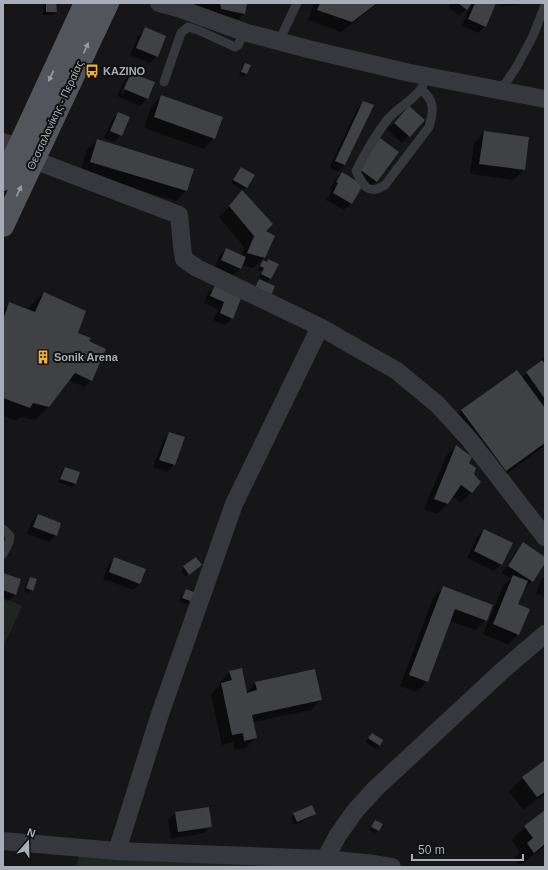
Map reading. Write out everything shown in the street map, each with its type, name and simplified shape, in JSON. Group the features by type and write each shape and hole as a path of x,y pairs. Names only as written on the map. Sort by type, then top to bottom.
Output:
{"main road":[{"path":"75,25 76,3"},
{"name":"Θεσσαλονίκης - Περαίας","path":"3,180 85,3"},
{"name":"Θεσσαλονίκης - Περαίας","path":"3,226 18,150 108,3"}],"street":[{"path":"159,3 173,5 244,32 424,83 501,90 545,98"},
{"path":"18,150 179,215 184,259 197,268 320,327 397,371 438,405 469,439 545,537"},
{"path":"117,852 159,717 234,504 320,327"},
{"path":"325,859 338,835 355,811 376,789 503,670 545,634"},
{"path":"3,841 117,852 325,859 392,867"}],"lane":[{"path":"280,41 297,3"},
{"path":"501,90 517,66 530,42 545,5"},
{"path":"164,82 181,33 188,27 235,47 238,45 244,32"},
{"path":"424,83 433,106 429,127 385,185 378,189 372,190 366,187 360,181 356,171 369,147 387,120 399,108 413,98 424,83"},
{"path":"3,529 10,536 9,542 3,554"}],"shaded area":[{"path":"3,597 22,606 3,647"},
{"path":"79,854 318,867 76,867"}],"building":[{"path":"46,3 56,3 57,12 46,12"},
{"path":"220,3 247,3 245,14 221,9"},
{"path":"320,3 377,3 352,22 317,10"},
{"path":"458,3 472,3 467,10"},
{"path":"475,3 496,3 486,27 468,19"},
{"path":"145,27 166,36 158,57 136,48"},
{"path":"245,63 251,65 247,74 241,72"},
{"path":"131,73 155,82 148,99 124,89"},
{"path":"161,95 223,117 215,139 154,117"},
{"path":"363,101 374,105 345,165 335,161"},
{"path":"409,106 425,120 410,137 394,123"},
{"path":"118,112 130,117 122,136 110,131"},
{"path":"484,131 529,137 525,170 479,164"},
{"path":"380,138 399,152 377,182 358,168"},
{"path":"97,139 194,169 187,191 90,162"},
{"path":"241,167 255,175 247,188 233,180"},
{"path":"342,172 363,185 352,204 333,193 338,183 336,182"},
{"path":"242,190 273,224 266,231 275,236 265,258 247,253 254,236 229,206"},
{"path":"226,248 246,257 241,269 221,260"},
{"path":"268,259 279,264 271,279 261,274 264,268 260,266 263,260 267,262"},
{"path":"259,279 275,286 269,300 253,293"},
{"path":"215,285 242,296 233,319 220,313 224,302 210,296"},
{"name":"Sonik Arena","path":"44,292 86,311 78,333 91,338 89,341 106,349 92,381 75,373 49,407 33,403 30,408 3,398 3,320 9,302 35,312"},
{"path":"542,360 545,364 545,399 526,372"},
{"path":"517,370 545,408 545,443 506,471 461,410"},
{"path":"169,432 185,437 175,465 159,460"},
{"path":"456,445 472,457 469,463 476,468 474,474 481,482 472,493 461,485 448,504 434,499"},
{"path":"65,467 80,472 76,484 60,479"},
{"path":"38,514 61,523 57,536 33,527"},
{"path":"484,529 513,543 502,565 474,551"},
{"path":"523,542 545,557 545,563 533,582 508,566"},
{"path":"114,557 146,569 140,584 109,572"},
{"path":"196,557 202,565 189,575 183,566"},
{"path":"3,573 21,579 16,595 3,590"},
{"path":"513,575 528,581 518,604 530,609 519,635 493,624"},
{"path":"30,577 37,579 33,591 26,588"},
{"path":"443,586 493,605 487,621 455,609 428,682 409,675"},
{"path":"186,589 196,593 193,602 182,598"},
{"path":"242,668 247,693 257,690 255,682 315,669 322,700 252,715 257,738 244,741 243,733 232,735 221,683 232,680 229,671"},
{"path":"372,733 383,740 380,746 368,738"},
{"path":"545,760 545,792 537,797 522,777"},
{"path":"312,805 316,814 297,822 293,813"},
{"path":"209,807 212,827 178,832 175,812"},
{"path":"545,810 545,844 534,853 527,843 533,838 524,826"},
{"path":"375,820 383,824 379,831 371,827"}],"place":[{"name":"ΚΑΖΙΝΟ","path":"92,71"},
{"name":"Sonik Arena","path":"43,357"}]}
